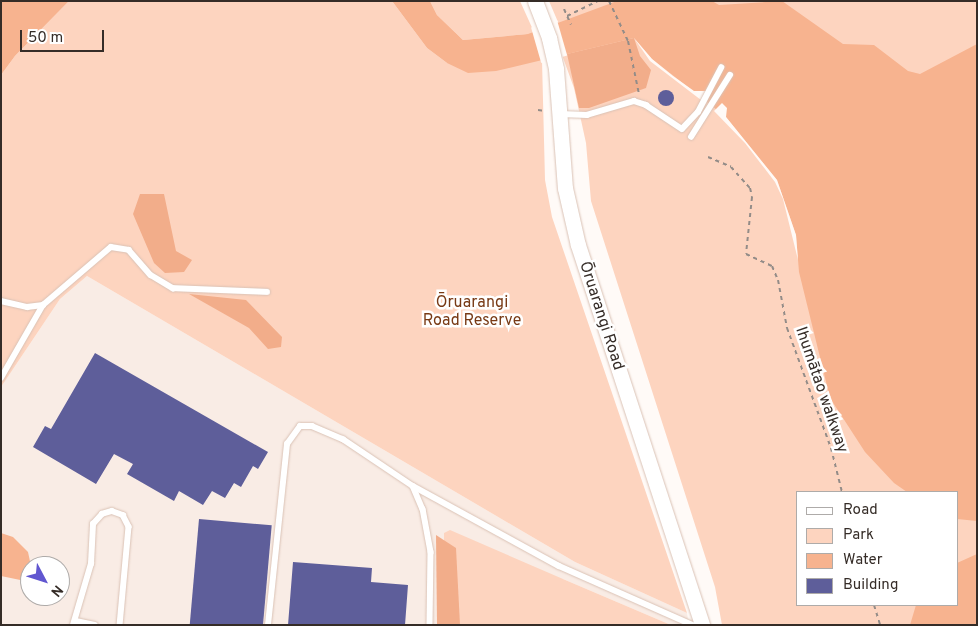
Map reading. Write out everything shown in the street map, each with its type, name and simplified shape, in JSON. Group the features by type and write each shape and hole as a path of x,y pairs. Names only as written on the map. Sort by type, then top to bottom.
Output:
{"street":[{"name":"Ōruarangi Road","path":"534,1 541,16 556,69 565,188 578,246 702,625"}],"lane":[{"path":"560,114 587,115 630,101 646,105 682,129 698,112 721,68"},
{"path":"691,137 730,74"},
{"path":"1,378 43,305 111,247 129,250 152,275 172,288 267,292"},
{"path":"1,301 27,307 43,305"},
{"path":"268,625 287,444 292,433 300,426 326,431 413,486 559,566 693,625"},
{"path":"413,486 423,509 431,552 430,625"},
{"path":"95,625 74,623 90,564 93,524 102,514 112,511 122,516 129,527 120,625"}],"path":[{"path":"567,16 598,1"},
{"path":"609,1 613,4 628,41 638,76 638,92 646,105"},
{"path":"564,9 571,25"},
{"name":"Ihumātao walkway","path":"708,157 731,167 750,188 752,197 746,254 772,266 778,280 786,328 831,448 842,491"},
{"path":"874,606 880,625"}],"shaded area":[{"path":"634,38 640,56 651,70 646,88 589,108 579,108 567,54"},
{"path":"140,194 164,194 176,251 192,260 184,272 165,273 154,263 133,214"},
{"path":"87,276 575,562 687,613 689,625 671,625 563,579 444,625 1,625 1,387 60,299"},
{"path":"189,294 246,300 282,337 281,347 268,349 249,328"},
{"path":"436,535 456,548 460,625 437,625"}],"green space":[{"name":"Ōruarangi Road Reserve","path":"69,1 392,1 427,48 447,63 528,34 463,40 437,15 430,1 520,1 534,32 558,22 549,1 977,1 977,625 722,625 715,587 591,201 586,143 574,88 562,55 542,60 545,180 552,217 687,613 575,562 87,276 60,299 1,387 1,75 15,56"},
{"path":"450,530 671,625 444,625 444,533"}],"water":[{"path":"1,1 69,1 15,56 1,75"},
{"path":"392,1 430,1 437,15 463,40 528,34 617,1 712,1 719,5 782,1 843,44 874,45 908,71 920,74 977,44 977,521 958,519 958,491 906,491 894,483 865,452 830,398 799,272 796,235 777,180 726,117 652,59 634,38 496,71 468,73 447,63 427,48"},
{"path":"1,533 13,537 28,552 29,556 20,556 20,580 1,576"},
{"path":"977,554 977,625 910,625 916,606 958,606 958,563"}],"pier":[{"path":"557,20 567,56 541,63 531,27"},
{"path":"634,38 652,59 673,76 694,91 706,91 701,100 650,61"},
{"path":"722,103 727,108 726,117 777,180 796,235 798,260 783,199 775,182 745,143 714,111"}],"building":[{"path":"663,90 669,90 674,95 672,104 663,106 658,101 658,95"},
{"path":"95,353 268,452 258,469 253,466 241,487 234,483 225,498 212,491 203,505 179,491 174,501 127,474 133,464 114,454 96,484 33,447 45,426 51,429"},
{"path":"199,519 272,525 263,625 190,625"},
{"path":"293,562 372,568 371,582 408,585 405,625 288,625"}]}
